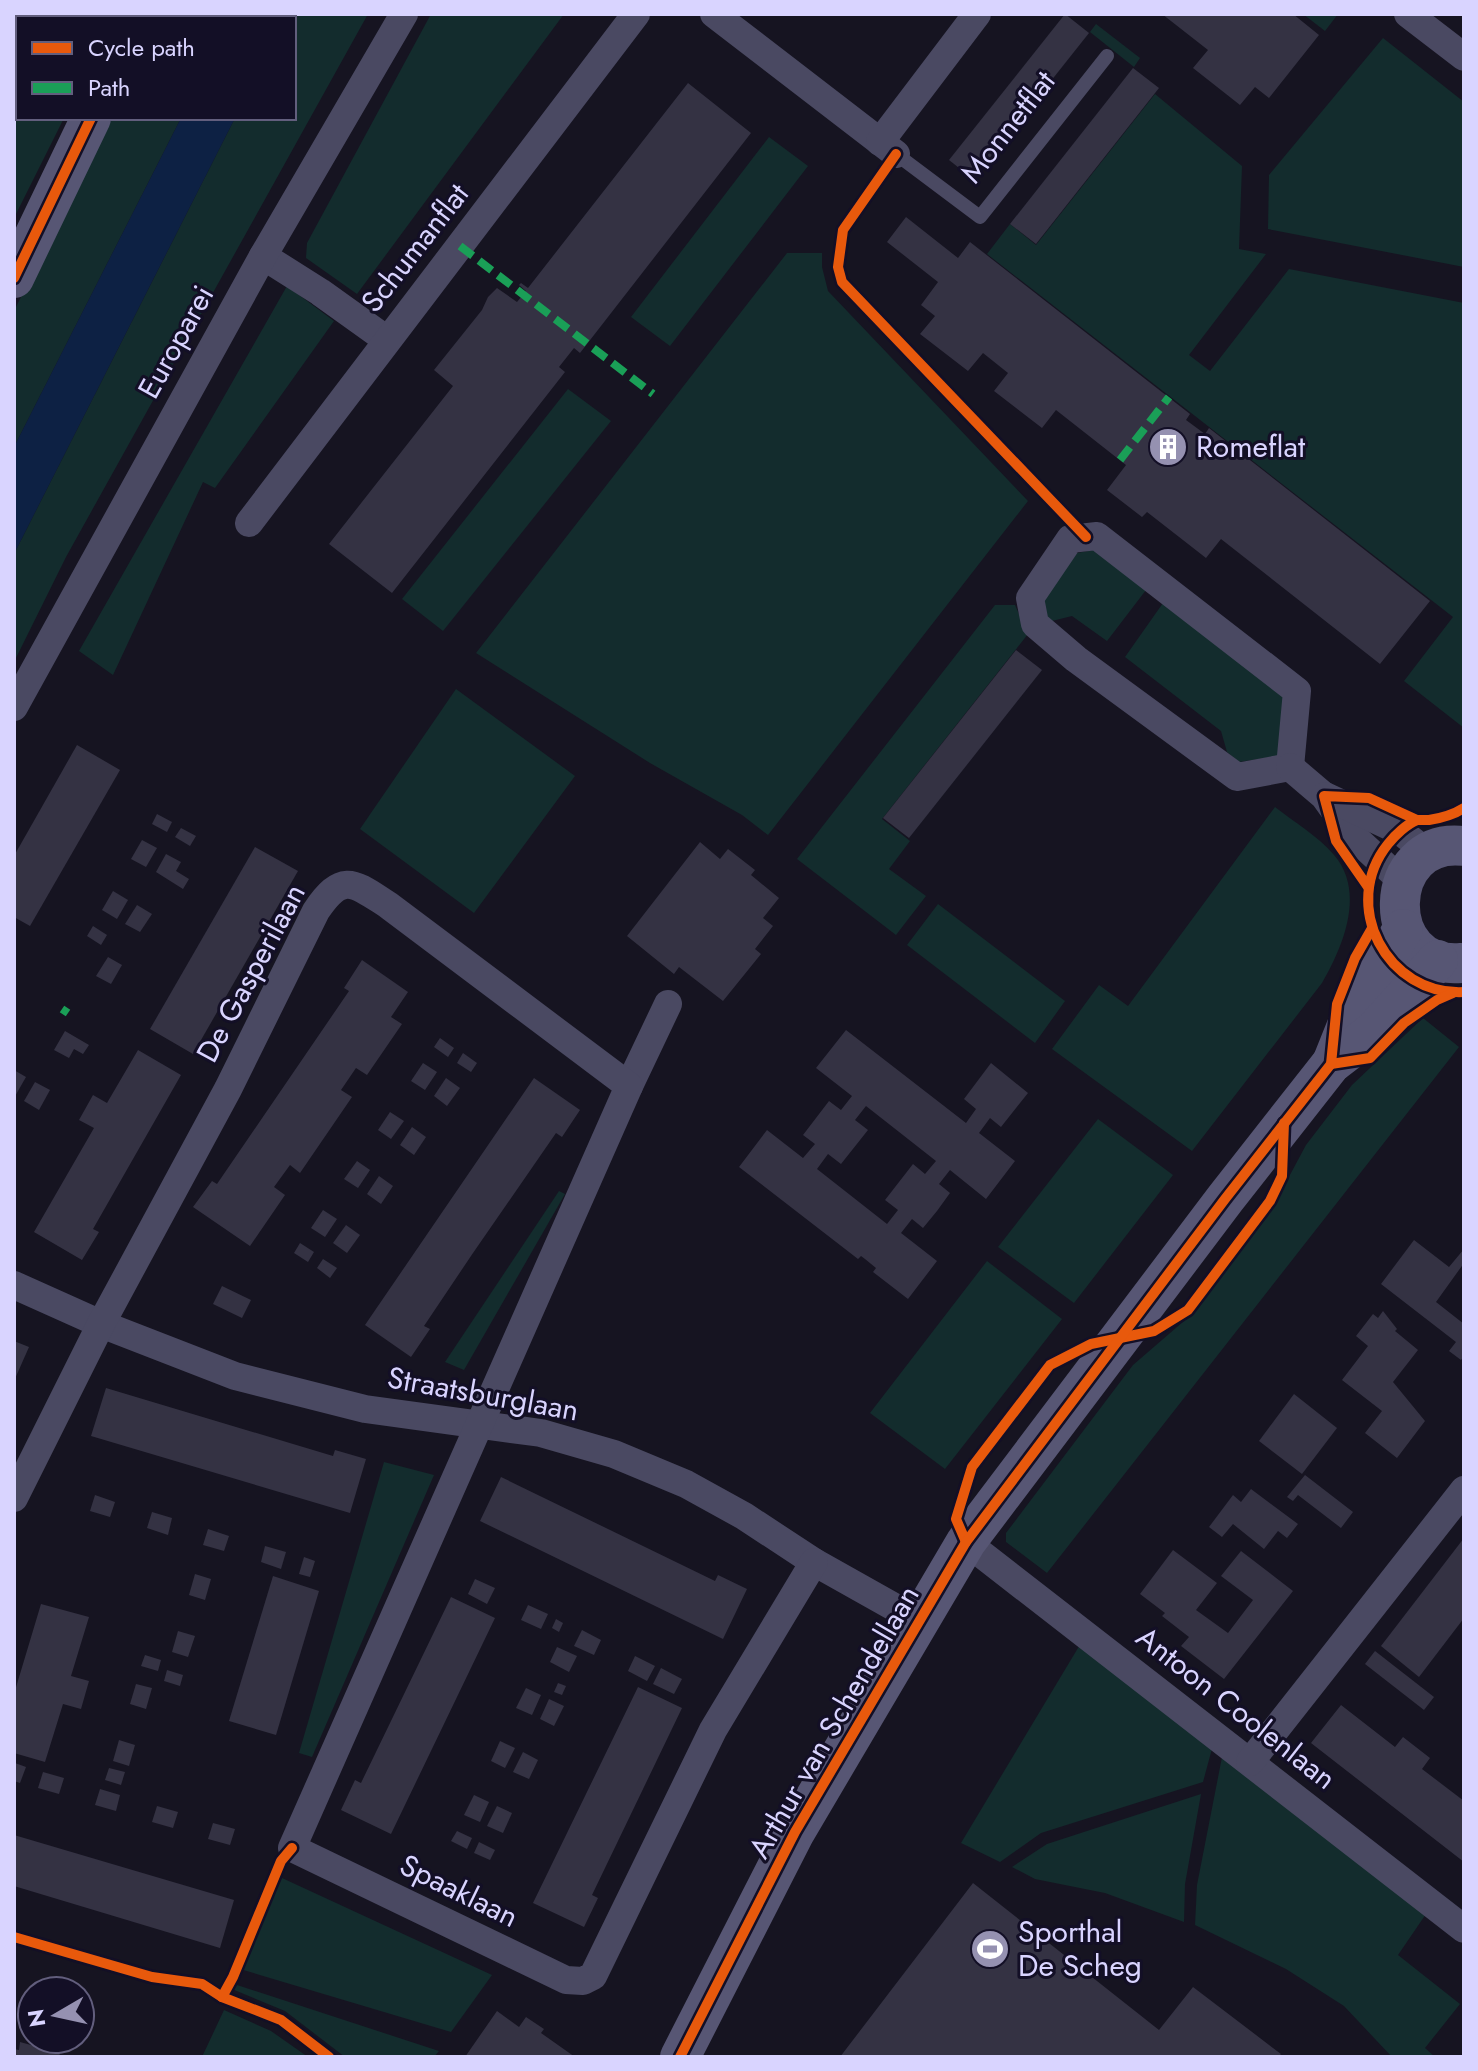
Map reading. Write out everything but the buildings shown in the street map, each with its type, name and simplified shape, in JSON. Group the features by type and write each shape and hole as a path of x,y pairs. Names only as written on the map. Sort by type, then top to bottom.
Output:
{"street":[{"name":"Europarei","path":"14,707 263,256 404,14"},
{"name":"Schumanflat","path":"249,523 636,14"},
{"name":"Monnetflat","path":"714,14 888,148"},
{"path":"888,148 977,14"},
{"path":"1419,17 1464,57"},
{"path":"14,278 90,120"},
{"path":"263,256 387,340"},
{"path":"1097,536 1297,691 1290,767 1237,777 1076,659 1035,624 1030,598 1070,539 1097,536"},
{"path":"1290,767 1324,796 1352,835 1432,860"},
{"path":"1324,796 1400,831 1432,860"},
{"path":"1432,860 1398,898 1403,929 1424,953 1451,962"},
{"name":"De Gasperilaan","path":"14,1498 101,1324 228,1089 316,911 330,891 343,885 356,885 388,905 629,1086"},
{"name":"Arthur van Schendellaan","path":"1331,1064 1354,1008 1403,929"},
{"name":"Arthur van Schendellaan","path":"680,2057 795,1832 966,1542 1331,1064 1374,1031 1451,962"},
{"path":"479,1423 668,1004"},
{"name":"Straatsburglaan","path":"14,1285 101,1324 235,1376 365,1409 541,1433 614,1454 686,1484 919,1621"},
{"name":"Spaaklaan","path":"479,1423 292,1848 566,1980 583,1981 593,1976 713,1730 814,1562"},
{"path":"1250,1762 1464,1490"},
{"name":"Antoon Coolenlaan","path":"966,1542 1464,1929"}],"lane":[{"name":"Monnetflat","path":"888,148 980,217 1107,56"}],"green space":[{"path":"162,14 234,14 233,16"},
{"path":"368,14 66,557 14,662 14,554 234,120 296,120 296,16 287,16"},
{"path":"431,14 564,14 357,294 306,258 307,243"},
{"path":"1303,14 1338,14 1325,31"},
{"path":"1096,24 1140,58 1134,67 1090,32"},
{"path":"1383,38 1464,102 1464,267 1268,229 1269,175"},
{"path":"1155,94 1242,166 1239,249 1266,254 1189,355 1210,371 1289,269 1464,303 1464,728 1404,681 1453,617 987,254 1010,224 1036,245"},
{"path":"16,116 16,120 63,120 14,218"},
{"path":"109,120 180,120 14,447 14,311"},
{"path":"769,137 808,166 670,346 631,317"},
{"path":"787,253 822,253 828,291 1028,501 768,835 742,815 650,763 476,653"},
{"path":"287,286 334,321 215,488 203,482 113,675 79,651"},
{"path":"568,389 611,421 443,631 402,599"},
{"path":"1094,550 1146,590 1107,641 1072,616 1052,621 1045,615 1043,600 1077,553"},
{"path":"1163,603 1284,695 1279,756 1239,762 1227,752 1221,731 1125,657"},
{"path":"995,605 1015,605 1028,634 882,819 910,841 889,869 926,896 896,935 797,859"},
{"path":"456,689 575,776 474,913 360,829"},
{"path":"1275,807 1321,842 1344,870 1349,886 1348,919 1337,953 1322,983 1192,1151 1052,1049 1099,985 1128,1006"},
{"path":"938,904 1065,1001 1035,1043 907,945"},
{"path":"1423,1018 1459,1047 1047,1573 1006,1542 1006,1533 1133,1365 1184,1321 1268,1216 1306,1145 1352,1085"},
{"path":"1098,1119 1173,1175 1074,1303 998,1247"},
{"path":"559,1191 565,1194 464,1370 445,1362"},
{"path":"987,1261 1062,1319 945,1469 870,1413"},
{"path":"384,1462 434,1475 312,1757 299,1753"},
{"path":"1081,1643 1213,1745 1203,1782 1041,1833 1000,1862 961,1843"},
{"path":"1223,1752 1426,1914 1398,1955 1460,2004 1425,2048 1435,2057 1392,2057 1344,2006 1286,1969 1195,1925 1197,1885"},
{"path":"1201,1794 1185,1884 1184,1922 1105,1893 1035,1879 1012,1867 1047,1844"},
{"path":"282,1878 492,1975 451,2032 240,1969"},
{"path":"234,1984 439,2051 434,2057 345,2057 285,2011 232,1989"},
{"path":"224,2010 271,2031 308,2057 202,2057"}],"water":[{"path":"14,14 74,14 16,16 14,119"},
{"path":"180,120 234,120 14,554 14,447"}],"marked path":[{"path":"460,246 653,394"},
{"path":"1120,460 1169,397"},
{"path":"62,1009 68,1013"}],"cycle path":[{"path":"14,278 90,120"},
{"path":"896,154 843,230 838,267 842,282 1086,537"},
{"path":"1368,887 1336,841 1324,796 1369,798 1417,820"},
{"path":"1464,808 1443,817 1417,820 1401,830 1388,844 1374,868 1368,893 1370,919 1379,942 1393,963 1413,979 1437,989 1464,992"},
{"path":"680,2057 795,1832 966,1542 1331,1064 1337,1004 1355,958 1371,930"},
{"path":"1331,1064 1370,1058 1404,1023 1453,993"},
{"path":"966,1542 956,1519 972,1467 1050,1365 1091,1344 1154,1331 1188,1310 1270,1201 1282,1176 1284,1123"},
{"path":"222,1997 281,1861 292,1848"},
{"path":"14,1937 152,1977 202,1984 222,1997 281,2020 329,2057"}],"place":[{"name":"Romeflat","path":"1168,447"},
{"name":"Sporthal De Scheg","path":"990,1949"}]}
